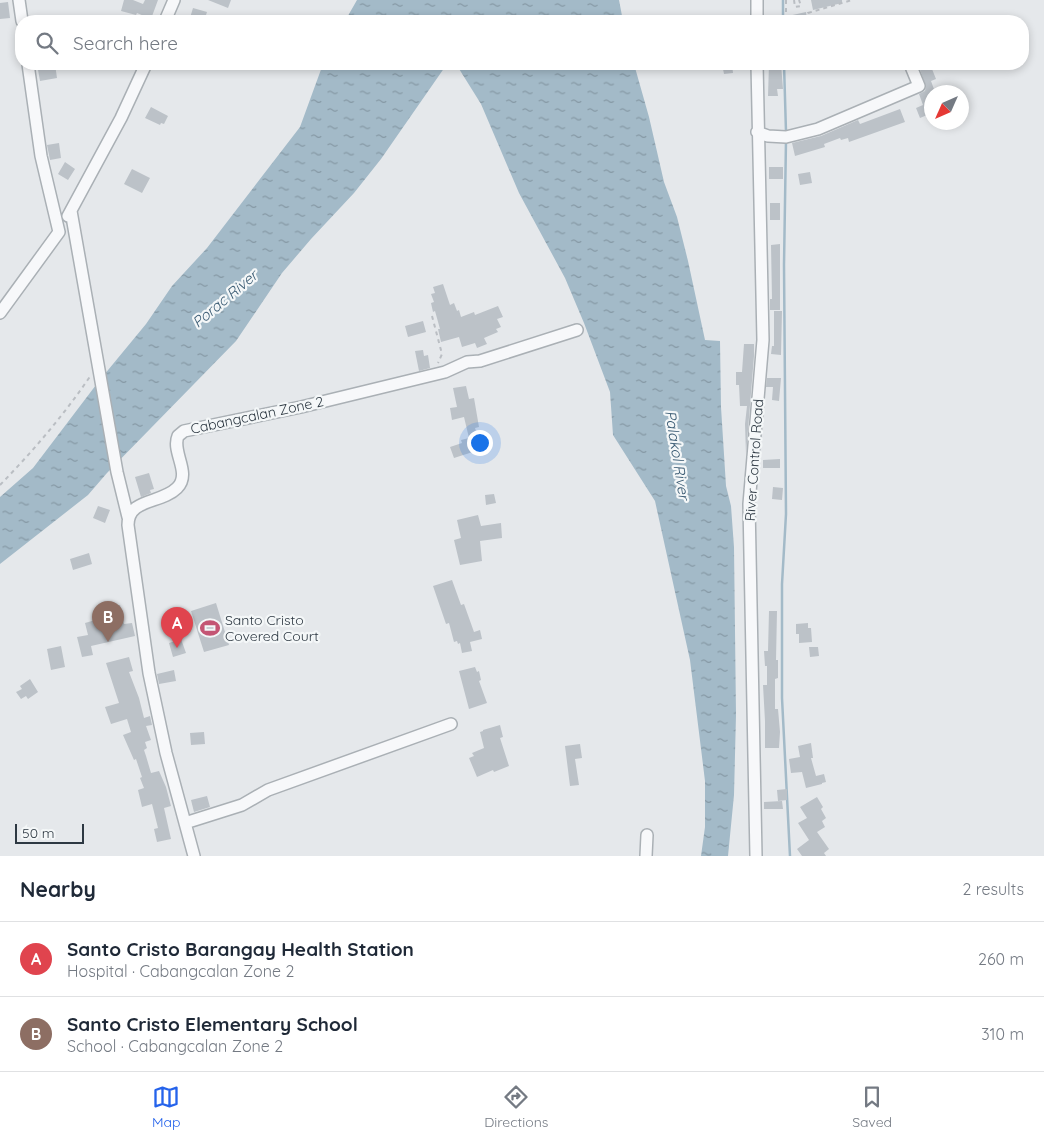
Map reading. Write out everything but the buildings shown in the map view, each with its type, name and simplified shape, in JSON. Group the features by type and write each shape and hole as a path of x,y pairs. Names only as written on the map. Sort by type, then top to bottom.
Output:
{"street":[{"path":"19,0 21,15"},
{"path":"168,15 174,0"},
{"path":"757,0 757,15"},
{"path":"29,70 40,156 60,232"},
{"path":"0,313 60,232 121,118 143,70"},
{"name":"River Control Road","path":"756,70 763,340 749,504 756,856"},
{"path":"757,132 768,136 786,137 818,129 920,86 913,70"},
{"path":"71,211 116,472 128,517 149,673 166,753 194,856"},
{"name":"Cabangcalan Zone 2","path":"128,517 137,506 168,495 180,485 183,474 176,440 184,431 301,407 434,375 467,362 480,361 578,330"},
{"path":"185,823 242,805 268,790 451,724"},
{"path":"646,856 647,835"}],"path":[{"path":"786,0 786,15"},
{"path":"794,0 796,7 801,6 800,0"},
{"path":"808,15 808,13 852,0"},
{"path":"432,316 442,354 434,375"},
{"path":"0,485 24,461 98,369"}],"water":[{"path":"357,0 619,0 622,15 348,15"},
{"name":"Porac River","path":"321,70 443,70 381,159 354,193 282,273 236,341 107,473 88,495 0,564 0,497 33,468 99,381 146,324 172,286 207,248 300,127"},
{"name":"Palakol River","path":"460,70 636,70 664,182 677,217 705,340 720,341 721,407 726,486 731,506 734,547 736,715 734,795 728,856 701,856 705,827 705,781 690,660 655,501 613,435 610,392 584,323 565,278 519,193 481,104"}],"waterway":[{"path":"783,0 783,15"},
{"path":"784,70 786,132"},
{"path":"786,140 784,265 786,514 782,584 782,698 790,856"}],"place":[{"name":"Santo Cristo Covered Court","path":"210,628"},
{"name":"Santo Cristo Elementary School","path":"108,642"},
{"name":"Santo Cristo Barangay Health Station","path":"177,648"}]}
